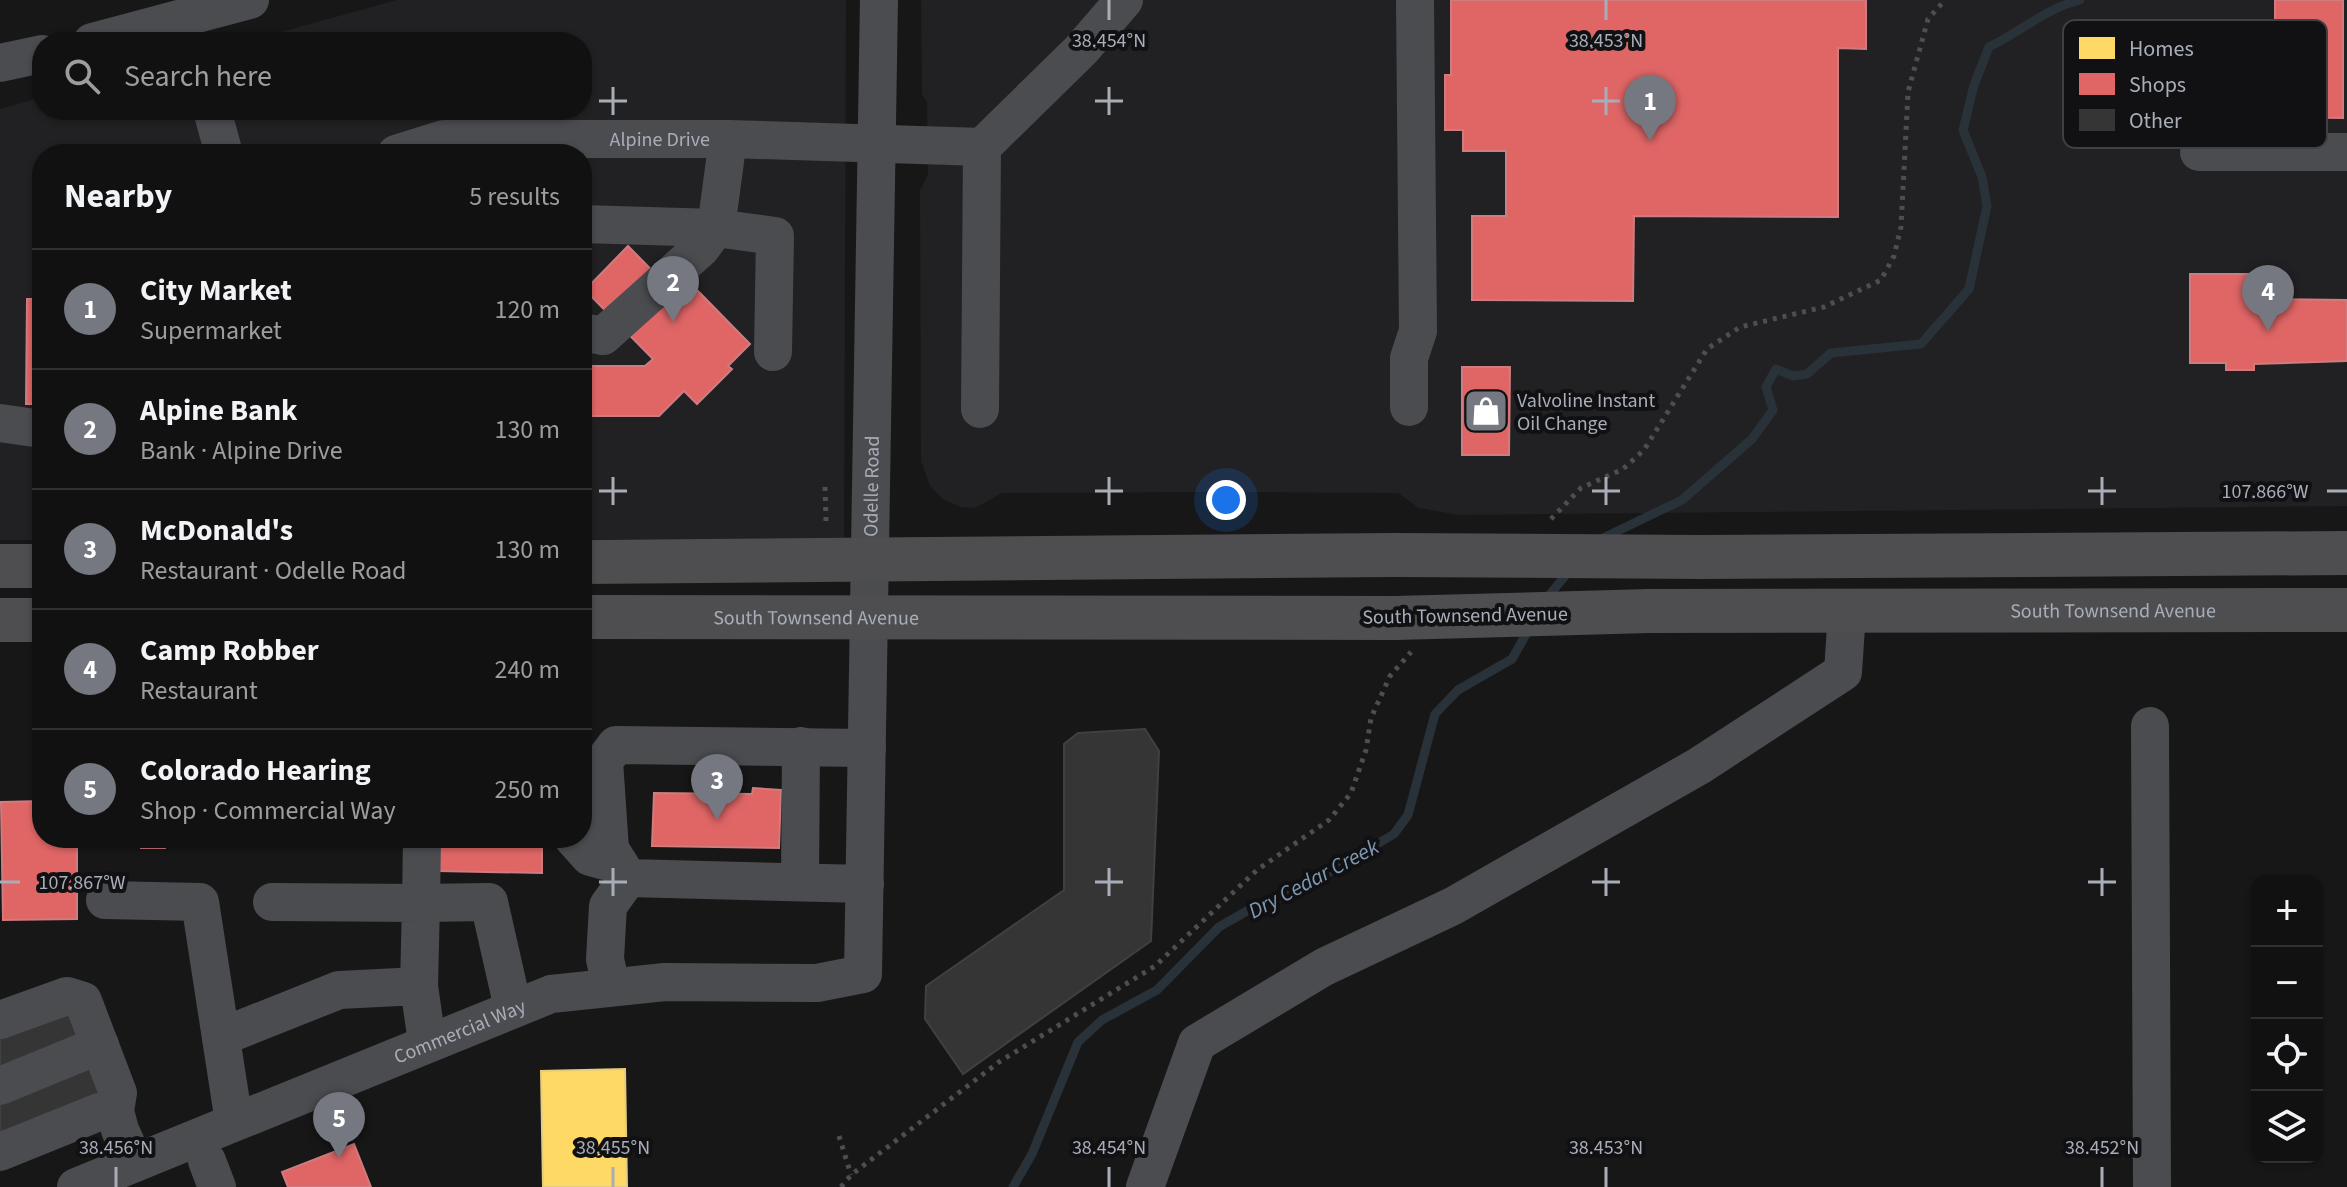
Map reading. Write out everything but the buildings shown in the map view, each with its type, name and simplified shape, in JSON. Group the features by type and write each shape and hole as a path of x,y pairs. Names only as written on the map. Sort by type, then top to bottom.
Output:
{"highway":[{"path":"592,562 1394,555 1701,557 2347,553"},
{"path":"0,566 32,566"},
{"name":"South Townsend Avenue","path":"592,617 1395,618 1649,611 2347,610"},
{"path":"0,620 32,620"}],"street":[{"path":"190,30 250,0"},
{"name":"Odelle Road","path":"863,974 879,0"},
{"path":"980,409 982,147 1081,50 1124,0"},
{"path":"1409,407 1409,358 1418,331 1415,0"},
{"path":"0,63 32,56"},
{"path":"215,120 221,144"},
{"path":"592,334 603,336 708,238 728,139"},
{"name":"Alpine Drive","path":"592,144 728,139 982,147"},
{"path":"2199,152 2347,152"},
{"path":"592,225 708,238 775,236 773,352"},
{"path":"0,423 32,428"},
{"path":"1145,1187 1197,1043 1324,967 1453,906 1699,766 1843,672 1847,611"},
{"path":"2150,726 2152,1187"},
{"path":"624,871 610,849 593,762 616,745 867,748"},
{"path":"800,882 801,746"},
{"path":"422,848 419,986 427,1042"},
{"path":"582,848 590,857 624,871 865,884"},
{"path":"611,987 605,959 608,906 624,871"},
{"path":"105,900 200,902 234,1122"},
{"path":"272,902 489,902 513,1008"},
{"name":"Commercial Way","path":"76,1187 551,994 665,982 817,983 863,974"},
{"path":"221,1037 339,990 419,986"},
{"path":"0,1020 67,996 83,1001 118,1093 115,1111 135,1163"},
{"path":"0,1086 100,1045"},
{"path":"0,1152 99,1112 115,1111"}],"path":[{"path":"825,487 826,522"},
{"path":"839,1136 851,1175"}],"shaded area":[{"path":"397,0 846,0 844,539 592,539 592,144 32,144 32,540 0,540 0,109 32,100 32,120 592,120 592,32 281,32"},
{"path":"921,0 2347,0 2347,506 1459,515 1419,508 1398,493 1224,492 1002,493 975,508 961,507 944,500 930,486 921,461 920,190 928,175 927,102 922,95"}],"waterway":[{"name":"Dry Cedar Creek","path":"1603,538 1682,500 1752,439 1773,410 1766,387 1776,369 1793,376 1807,374 1831,353 1921,344 1969,289 1987,206 1982,177 1963,130 1974,85 1989,47 2045,14 2080,0"},
{"name":"Dry Cedar Creek","path":"1546,599 1570,570"},
{"name":"Dry Cedar Creek","path":"1013,1187 1032,1154 1078,1042 1102,1020 1157,990 1219,927 1252,908 1301,889 1394,834 1408,815 1435,714 1458,690 1512,659 1529,629"}],"place":[{"name":"City Market","path":"1650,141"},
{"name":"Alpine Bank","path":"673,322"},
{"name":"Camp Robber","path":"2268,331"},
{"name":"Valvoline Instant Oil Change","path":"1486,411"},
{"name":"McDonald's","path":"717,820"},
{"name":"Colorado Hearing","path":"339,1158"}]}
